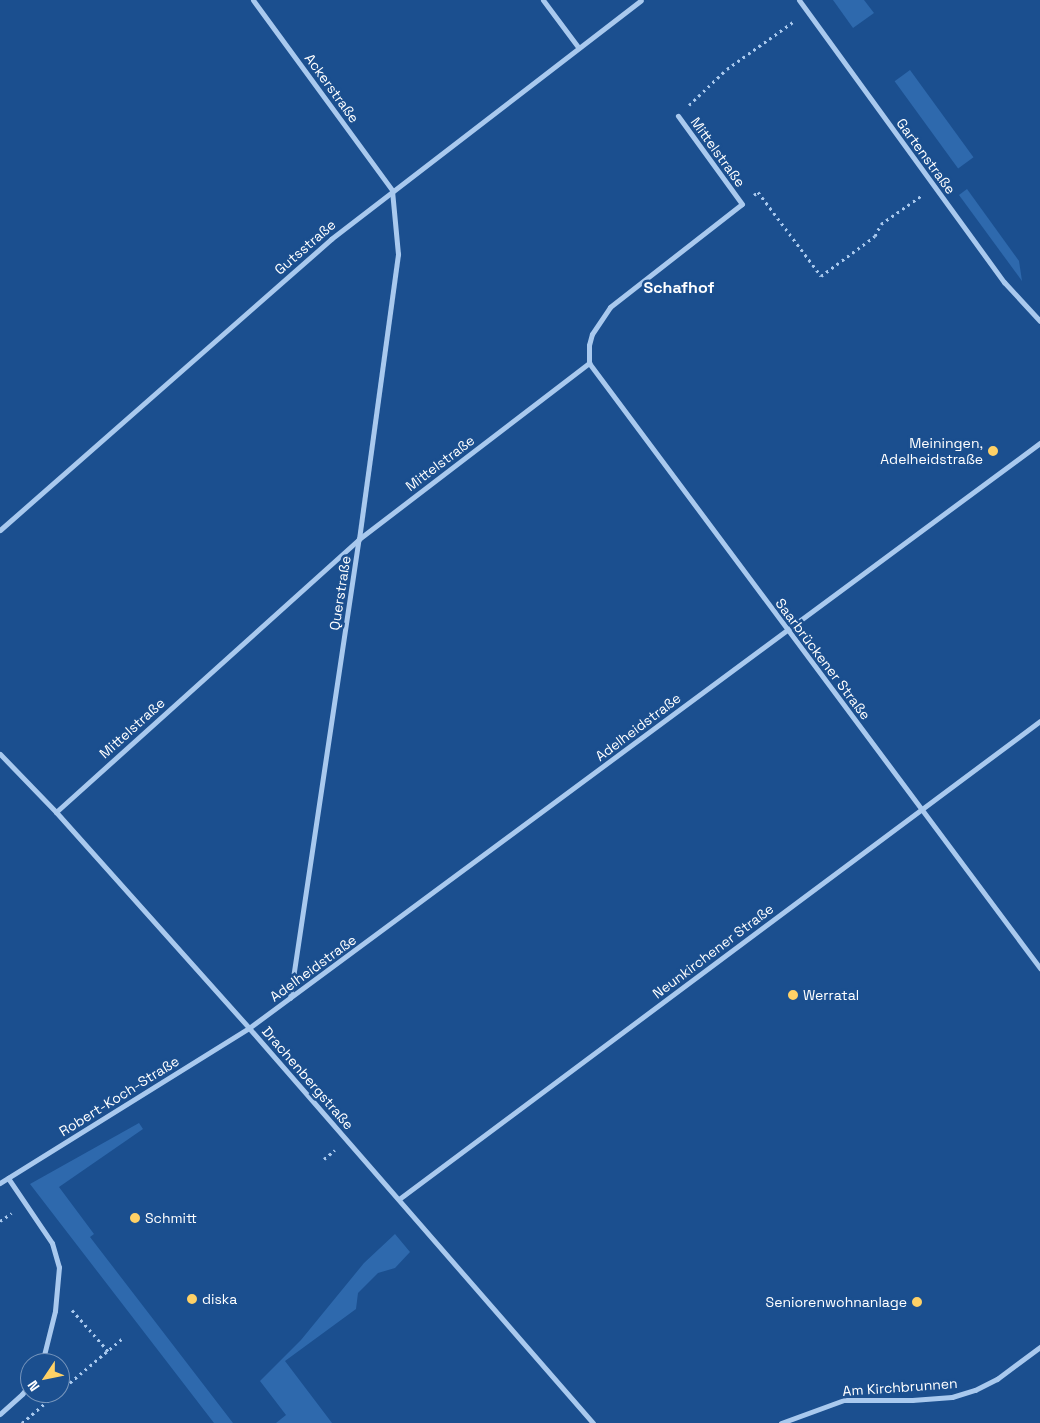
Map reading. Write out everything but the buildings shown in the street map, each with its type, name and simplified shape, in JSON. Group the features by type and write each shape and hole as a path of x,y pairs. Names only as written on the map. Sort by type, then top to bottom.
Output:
{"street":[{"name":"Ackerstraße","path":"253,0 392,190"},
{"path":"543,0 578,47"},
{"name":"Gutsstraße","path":"0,530 331,238 641,0"},
{"name":"Gartenstraße","path":"799,0 1004,282 1040,320"},
{"name":"Mittelstraße","path":"56,812 359,539 589,363 589,345 592,334 610,308 742,204 678,116"},
{"name":"Querstraße","path":"290,998 359,539 398,254 392,190"},
{"name":"Saarbrückener Straße","path":"589,363 1040,968"},
{"name":"Adelheidstraße","path":"249,1028 1040,443"},
{"name":"Neunkirchener Straße","path":"400,1199 1040,721"},
{"name":"Drachenbergstraße","path":"0,754 56,812 249,1028 400,1199 593,1423"},
{"name":"Robert-Koch-Straße","path":"0,1183 249,1028"},
{"path":"8,1178 52,1243 59,1267 55,1311 44,1353"},
{"name":"Am Kirchbrunnen","path":"781,1423 844,1400 912,1400 952,1397 975,1390 997,1379 1040,1347"},
{"path":"0,1414 20,1396"}],"path":[{"path":"678,116 727,69 807,12"},
{"path":"742,204 758,192 821,276 875,236 881,224 934,186"},
{"path":"71,1309 108,1351"},
{"path":"70,1383 124,1338"},
{"path":"22,1423 46,1403"}],"shaded area":[{"path":"833,0 864,0 874,13 853,28"},
{"path":"910,70 973,157 958,169 895,81"},
{"path":"967,189 1019,261 1022,281 959,195"},
{"path":"139,1123 143,1129 59,1187 94,1234 90,1237 233,1423 214,1423 30,1184"},
{"path":"395,1234 410,1252 395,1268 378,1273 358,1293 356,1309 285,1361 332,1423 276,1423 286,1415 260,1381 301,1340 364,1263"}],"place":[{"name":"Meiningen, Adelheidstraße","path":"993,451"},
{"name":"Werratal","path":"793,995"},
{"name":"Schmitt","path":"135,1218"},
{"name":"diska","path":"192,1299"},
{"name":"Seniorenwohnanlage","path":"917,1302"}],"district":[{"name":"Schafhof","path":"679,288"}]}
